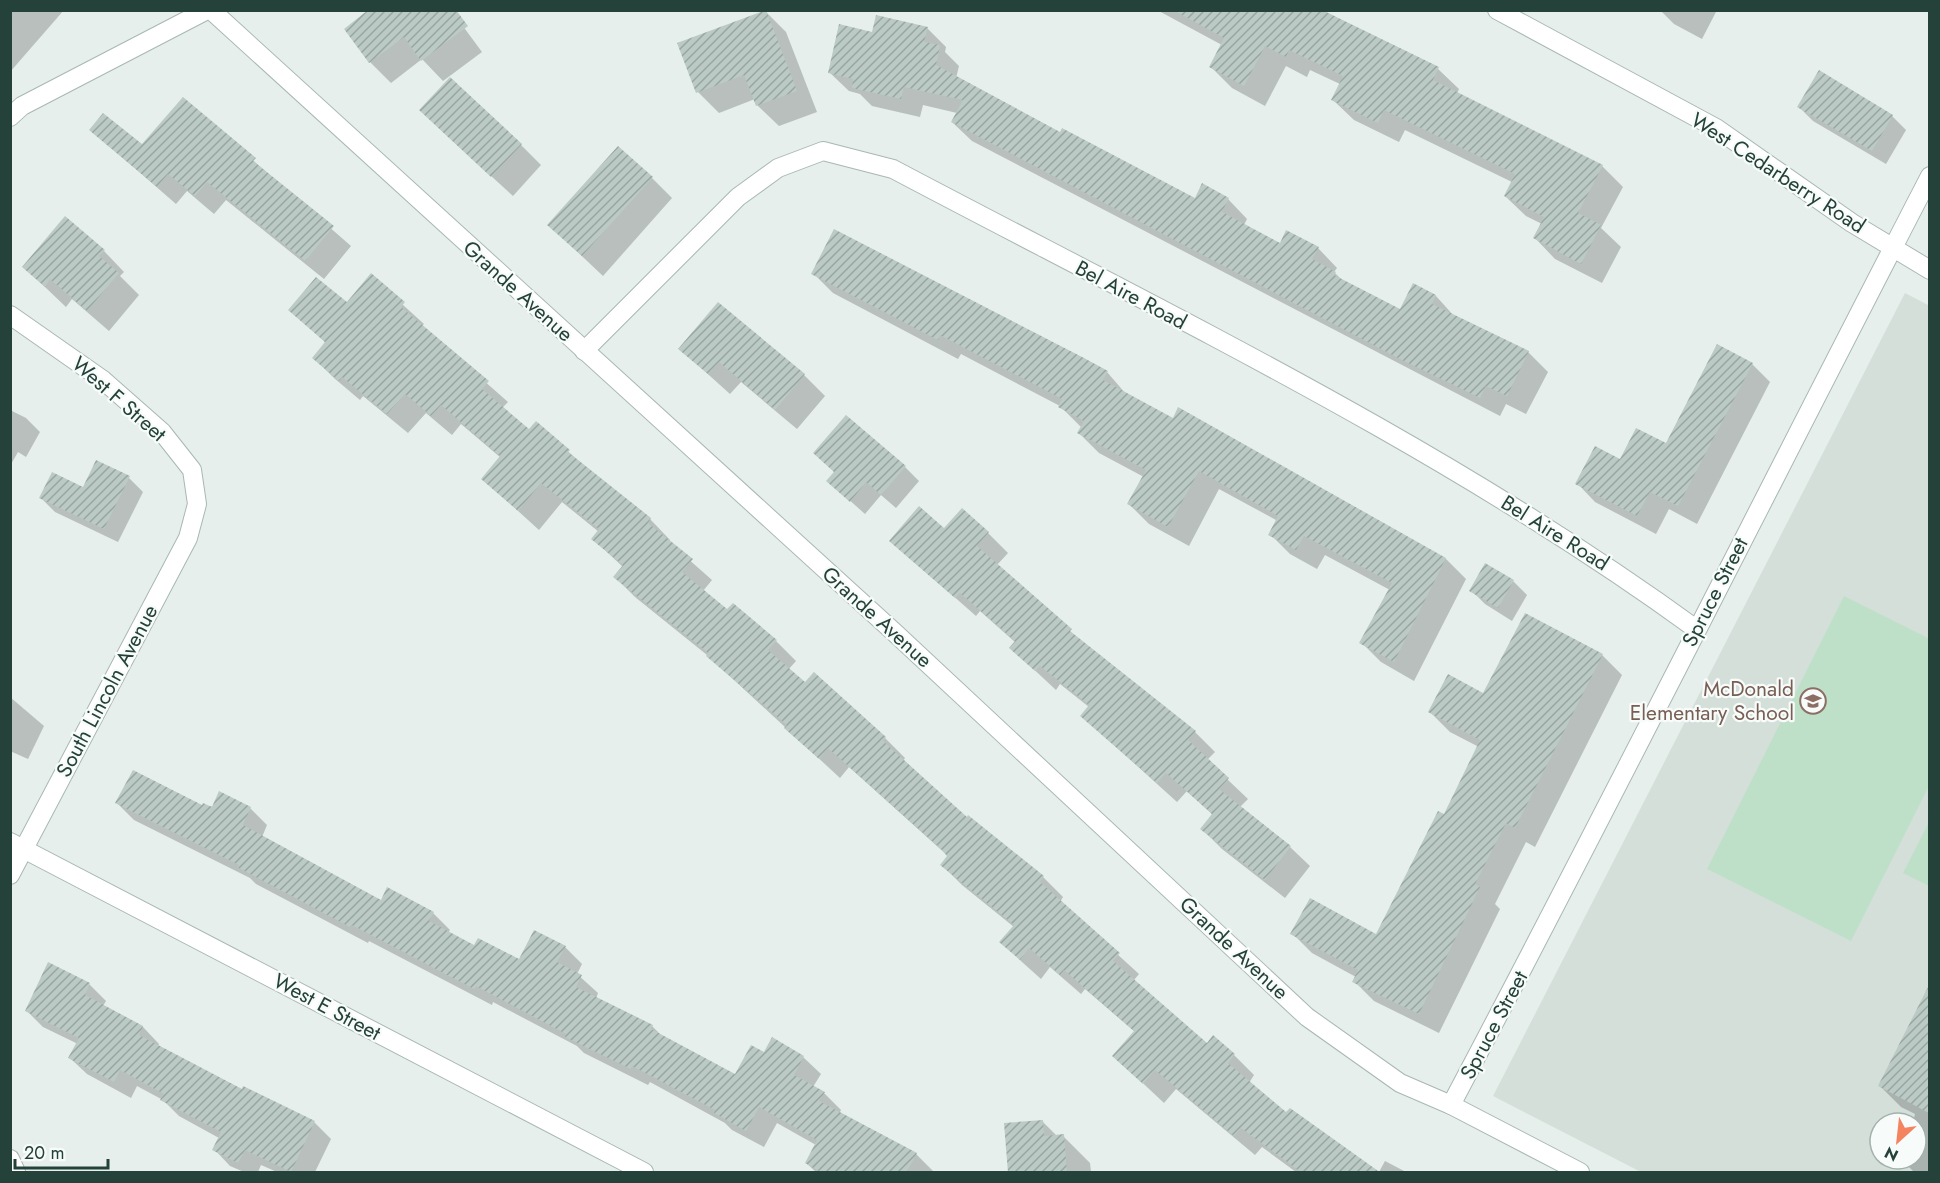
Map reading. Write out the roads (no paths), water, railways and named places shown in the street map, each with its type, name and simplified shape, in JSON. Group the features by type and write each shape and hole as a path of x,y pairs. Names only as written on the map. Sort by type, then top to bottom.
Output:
{"street":[{"path":"10,117 22,106 209,10"},
{"name":"Grande Avenue","path":"209,10 894,632 1307,1017 1400,1083 1451,1105 1580,1173"},
{"name":"West Cedarberry Road","path":"1497,10 1716,128 1852,223 1929,270"},
{"name":"Bel Aire Road","path":"584,351 738,197 778,168 823,151 893,169 1400,438 1616,571 1696,629"},
{"name":"Spruce Street","path":"1451,1105 1603,817 1696,629 1929,176"},
{"name":"West F Street","path":"10,315 104,380 162,432 192,470 197,504"},
{"name":"South Lincoln Avenue","path":"10,875 17,846 188,538 197,504"},
{"name":"West E Street","path":"17,846 644,1173"},
{"path":"10,1159 16,1173"}],"place":[{"name":"McDonald Elementary School","path":"1813,701"}]}
